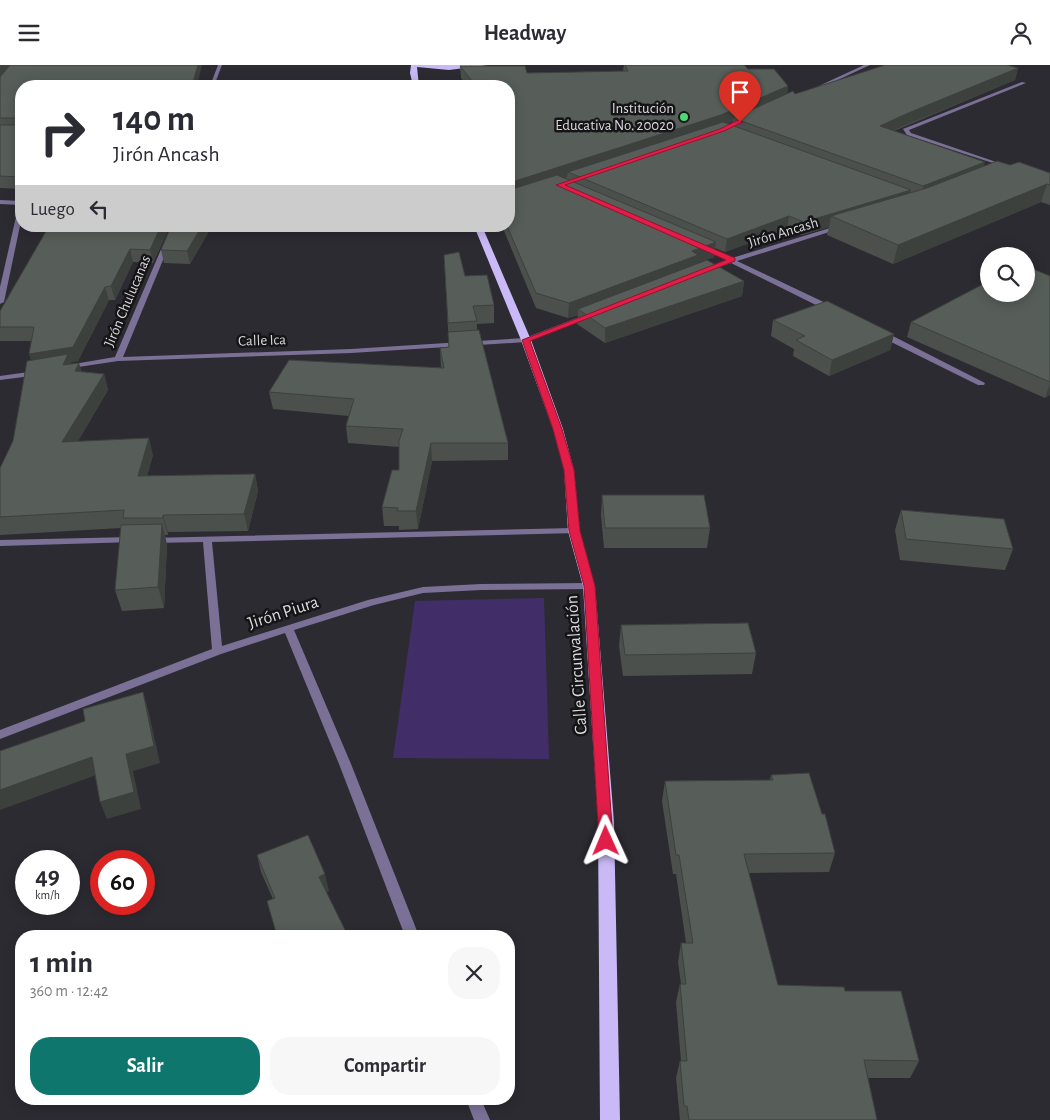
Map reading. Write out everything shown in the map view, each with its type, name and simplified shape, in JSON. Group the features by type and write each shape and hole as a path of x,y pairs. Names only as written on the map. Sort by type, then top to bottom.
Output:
{"main road":[{"path":"415,80 413,73 415,65 450,68 486,65"},
{"name":"Calle Circunvalación","path":"481,232 526,340 558,429 569,470 574,531 589,586 606,822 610,1120"}],"street":[{"path":"214,80 220,65"},
{"path":"804,93 868,65"},
{"path":"999,171 1008,168 909,133 906,129 1024,83"},
{"path":"0,202 15,203"},
{"name":"Jirón Ancash","path":"696,274 733,260 845,226"},
{"path":"0,303 15,232"},
{"name":"Jirón Chulucanas","path":"118,359 171,232"},
{"path":"696,244 733,260 839,313"},
{"path":"526,340 597,313"},
{"path":"875,330 982,383"},
{"name":"Calle Ica","path":"59,369 118,359 351,351 526,340"},
{"path":"0,379 49,371"},
{"path":"0,543 574,531"},
{"path":"207,539 217,651"},
{"name":"Jirón Piura","path":"0,735 217,651 372,602 423,591 481,587 589,586"},
{"path":"288,629 345,764 410,930"},
{"path":"476,1105 482,1120"}],"shaded area":[{"path":"544,598 549,759 393,758 415,601"}],"building":[{"path":"10,65 198,65 194,80 15,80 15,118 0,118 0,77"},
{"path":"625,65 744,65 748,69 774,69 788,86 721,115 515,181 515,80 471,80 460,66 525,66 527,73 628,71"},
{"path":"885,65 1007,65 1018,68 880,126 985,162 923,186 733,118 793,91 795,94"},
{"path":"723,122 911,190 804,222 789,216 727,239 568,172"},
{"path":"0,125 15,125 15,177 0,176"},
{"path":"997,161 1010,165 1019,162 1050,173 1050,185 1047,184 898,245 831,216 927,188"},
{"path":"557,175 716,242 692,251 698,255 569,303 536,293 510,232 515,232 515,188"},
{"path":"46,232 158,232 150,250 130,249 111,286 105,287 73,347 29,354 34,327 0,327 0,311"},
{"path":"168,232 198,232 187,251 161,250"},
{"path":"459,252 465,276 487,275 494,305 473,306 477,321 448,323 444,255"},
{"path":"707,260 744,281 605,328 578,309"},
{"path":"1035,270 1050,276 1050,382 911,322 980,286 980,302 1035,302"},
{"path":"827,301 894,334 832,360 796,340 805,336 773,320"},
{"path":"479,330 508,443 431,443 416,511 397,511 398,508 382,507 392,470 399,470 399,441 403,429 346,426 354,399 269,392 289,360 444,368 440,348 449,347 448,332"},
{"path":"68,354 63,365 79,363 75,371 104,374 62,442 149,438 138,476 255,474 244,514 163,515 163,518 123,518 124,510 0,517 0,468 13,441 27,361"},
{"path":"602,495 704,495 710,528 605,528"},
{"path":"901,510 1004,519 1013,549 906,539"},
{"path":"162,524 158,587 115,590 121,525"},
{"path":"748,623 756,653 625,655 621,625"},
{"path":"143,692 154,746 126,754 134,792 100,802 92,757 0,790 0,751 85,721 83,709"},
{"path":"809,773 822,814 825,814 835,853 744,854 778,985 844,987 845,991 901,991 919,1061 864,1060 877,1120 689,1120 687,1106 684,1106 680,1061 687,1061 680,984 686,984 681,943 693,943 679,855 676,855 665,781 773,780 771,775"},
{"path":"308,835 325,874 319,877 345,930 275,930 267,901 275,898 257,855"}],"place":[{"name":"Institución Educativa No. 20020","path":"684,117"}],"route":[{"path":"606,841 589,586 574,531 569,470 558,429 526,340 733,260 559,185 722,130 740,122"}]}
